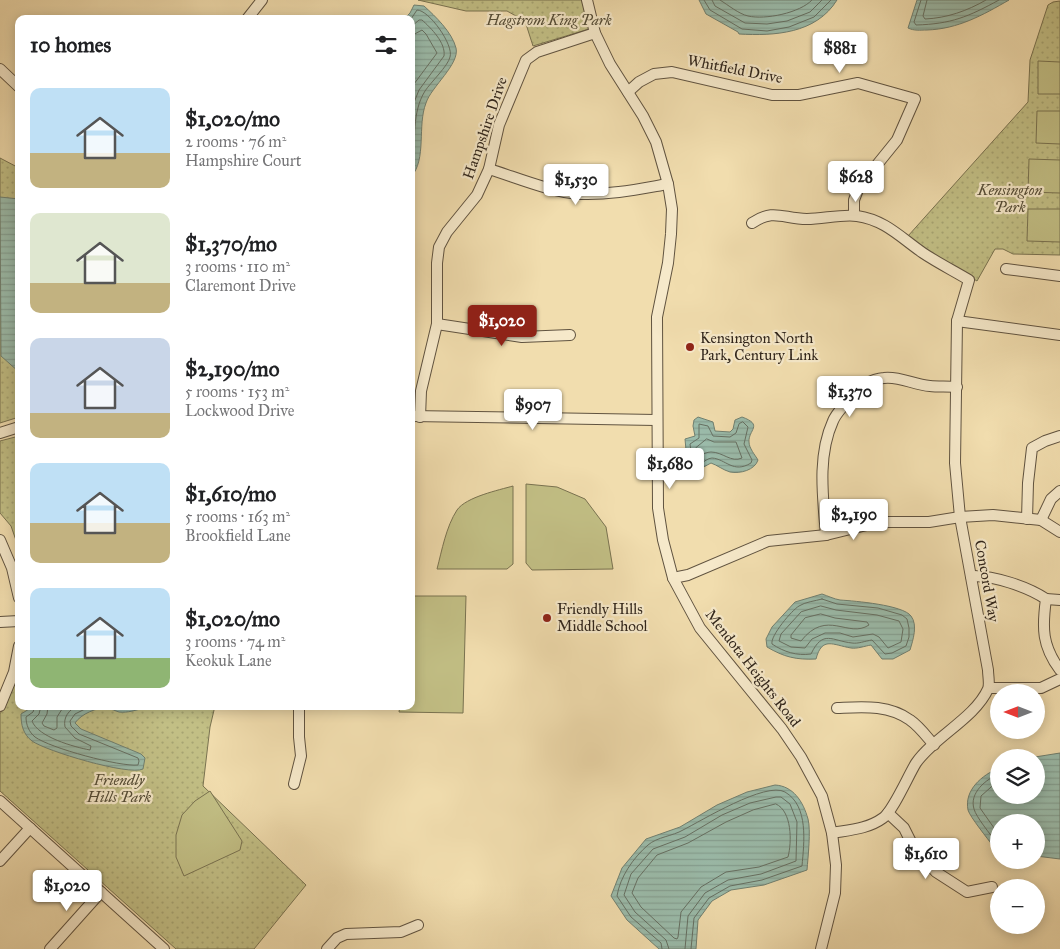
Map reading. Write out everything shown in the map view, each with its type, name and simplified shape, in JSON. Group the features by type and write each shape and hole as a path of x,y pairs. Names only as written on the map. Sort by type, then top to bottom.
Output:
{"street":[{"path":"250,15 262,0"},
{"name":"Mendota Heights Road","path":"587,0 595,33 610,64 643,116 656,142 668,184 672,209 668,262 657,317 656,420 658,508 663,540 673,578 700,628 802,756 822,796 832,833 836,865 834,893 821,949"},
{"name":"Hampshire Drive","path":"416,417 437,324 436,263 439,247 447,232 477,195 489,168 499,125 526,60 537,52 595,33"},
{"path":"0,69 15,83"},
{"name":"Whitfield Drive","path":"628,92 639,82 654,74 672,72 772,95 799,95 858,83 916,99 897,140 859,187 854,200 854,215"},
{"path":"489,168 551,189 579,194 611,193 668,184"},
{"path":"752,223 770,214 805,219 854,215"},
{"name":"Concord Way","path":"854,215 886,225 924,254 970,280 957,321 955,463 960,517 988,670 989,688"},
{"path":"1006,269 1060,276"},
{"path":"957,321 1060,335"},
{"path":"437,324 522,338 570,335"},
{"path":"826,535 822,488 824,457 834,418 856,390 872,381 883,378 894,378 929,386 957,387"},
{"path":"416,417 656,420"},
{"path":"0,433 15,428"},
{"path":"1027,519 1028,482 1032,448 1060,436"},
{"path":"1041,520 1050,499 1060,491"},
{"path":"673,578 688,575 768,541 826,535 879,522 929,522 960,517 993,515 1041,520 1060,532"},
{"path":"0,540 12,568 15,581"},
{"path":"971,576 1013,584 1046,599 1060,600"},
{"path":"1046,599 1044,614 1046,647 1060,670"},
{"path":"0,622 15,621"},
{"path":"0,706 15,667"},
{"path":"832,833 864,828 882,819 888,813 908,775 924,751 934,745 976,707 989,688 1041,688 1060,679"},
{"path":"837,708 871,707 891,710 910,720 934,745"},
{"path":"294,784 301,756 299,710"},
{"path":"0,801 164,949"},
{"path":"888,813 904,828 914,848 936,872 967,892 990,887"},
{"path":"0,861 30,828"},
{"path":"50,949 101,892"},
{"path":"327,949 337,938 346,934 401,932 418,925"}],"green space":[{"name":"Hagstrom King Park","path":"418,0 582,0 589,29 533,46 525,21 507,11 466,11"},
{"name":"Kensington Park","path":"1060,1 1060,255 1013,254 1003,249 995,249 977,281 908,236 1028,102 1030,60 1048,5"},
{"path":"1038,61 1060,62 1060,94 1038,94"},
{"path":"1037,111 1060,111 1060,144 1036,143"},
{"path":"0,158 15,166 15,418 0,423"},
{"path":"1029,159 1060,160 1060,193 1028,192"},
{"path":"1028,209 1060,209 1060,242 1027,241"},
{"path":"15,437 15,538 11,526 0,513 0,441"},
{"path":"526,484 557,487 585,499 606,527 613,569 532,570 526,563"},
{"path":"513,486 513,564 507,569 437,569 447,531 461,505 475,498"},
{"path":"415,596 466,596 463,713 399,712 399,710 415,710"},
{"name":"Friendly Hills Park","path":"15,683 15,710 214,710 210,727 203,786 306,885 254,949 176,949 0,791 0,714"},
{"path":"210,791 242,841 240,850 184,876 176,857 176,835 182,815 195,801"}],"water":[{"path":"699,0 837,0 818,20 806,26 780,33 752,35 739,34 706,14"},
{"path":"917,0 1009,0 980,16 960,24 938,29 913,30 908,28"},
{"path":"414,5 424,6 443,25 451,36 456,48 454,61 433,90 423,112 419,161 415,171 415,15 408,15"},
{"path":"0,197 15,199 15,368 1,356"},
{"path":"698,417 713,422 715,431 730,432 733,429 735,420 742,417 749,420 754,425 749,438 749,444 758,460 754,466 742,472 734,472 727,471 711,463 700,469 687,461 685,439 695,436 693,426 694,420"},
{"path":"822,594 838,600 878,604 906,612 911,616 914,624 910,650 893,659 882,659 871,645 853,648 829,644 821,647 816,659 809,659 790,657 767,647 766,639 772,627 795,602"},
{"path":"28,710 94,710 85,714 75,723 81,729 141,754 145,758 143,769 122,769 105,766 53,751 32,741 26,735 21,722 21,714"},
{"path":"114,710 136,710 126,712"},
{"path":"1060,753 1060,859 1045,857 1045,814 990,814 990,842 975,823 968,810 967,803 972,790 981,779 990,773 990,804 1045,804 1045,755"},
{"path":"775,785 792,791 806,812 809,830 807,870 764,885 731,890 712,901 698,920 696,949 659,949 627,920 611,896 622,868 646,839 680,827 717,805 747,792"}],"place":[{"name":"Kensington North Park, Century Link","path":"690,347"},
{"name":"Friendly Hills Middle School","path":"547,618"}]}
